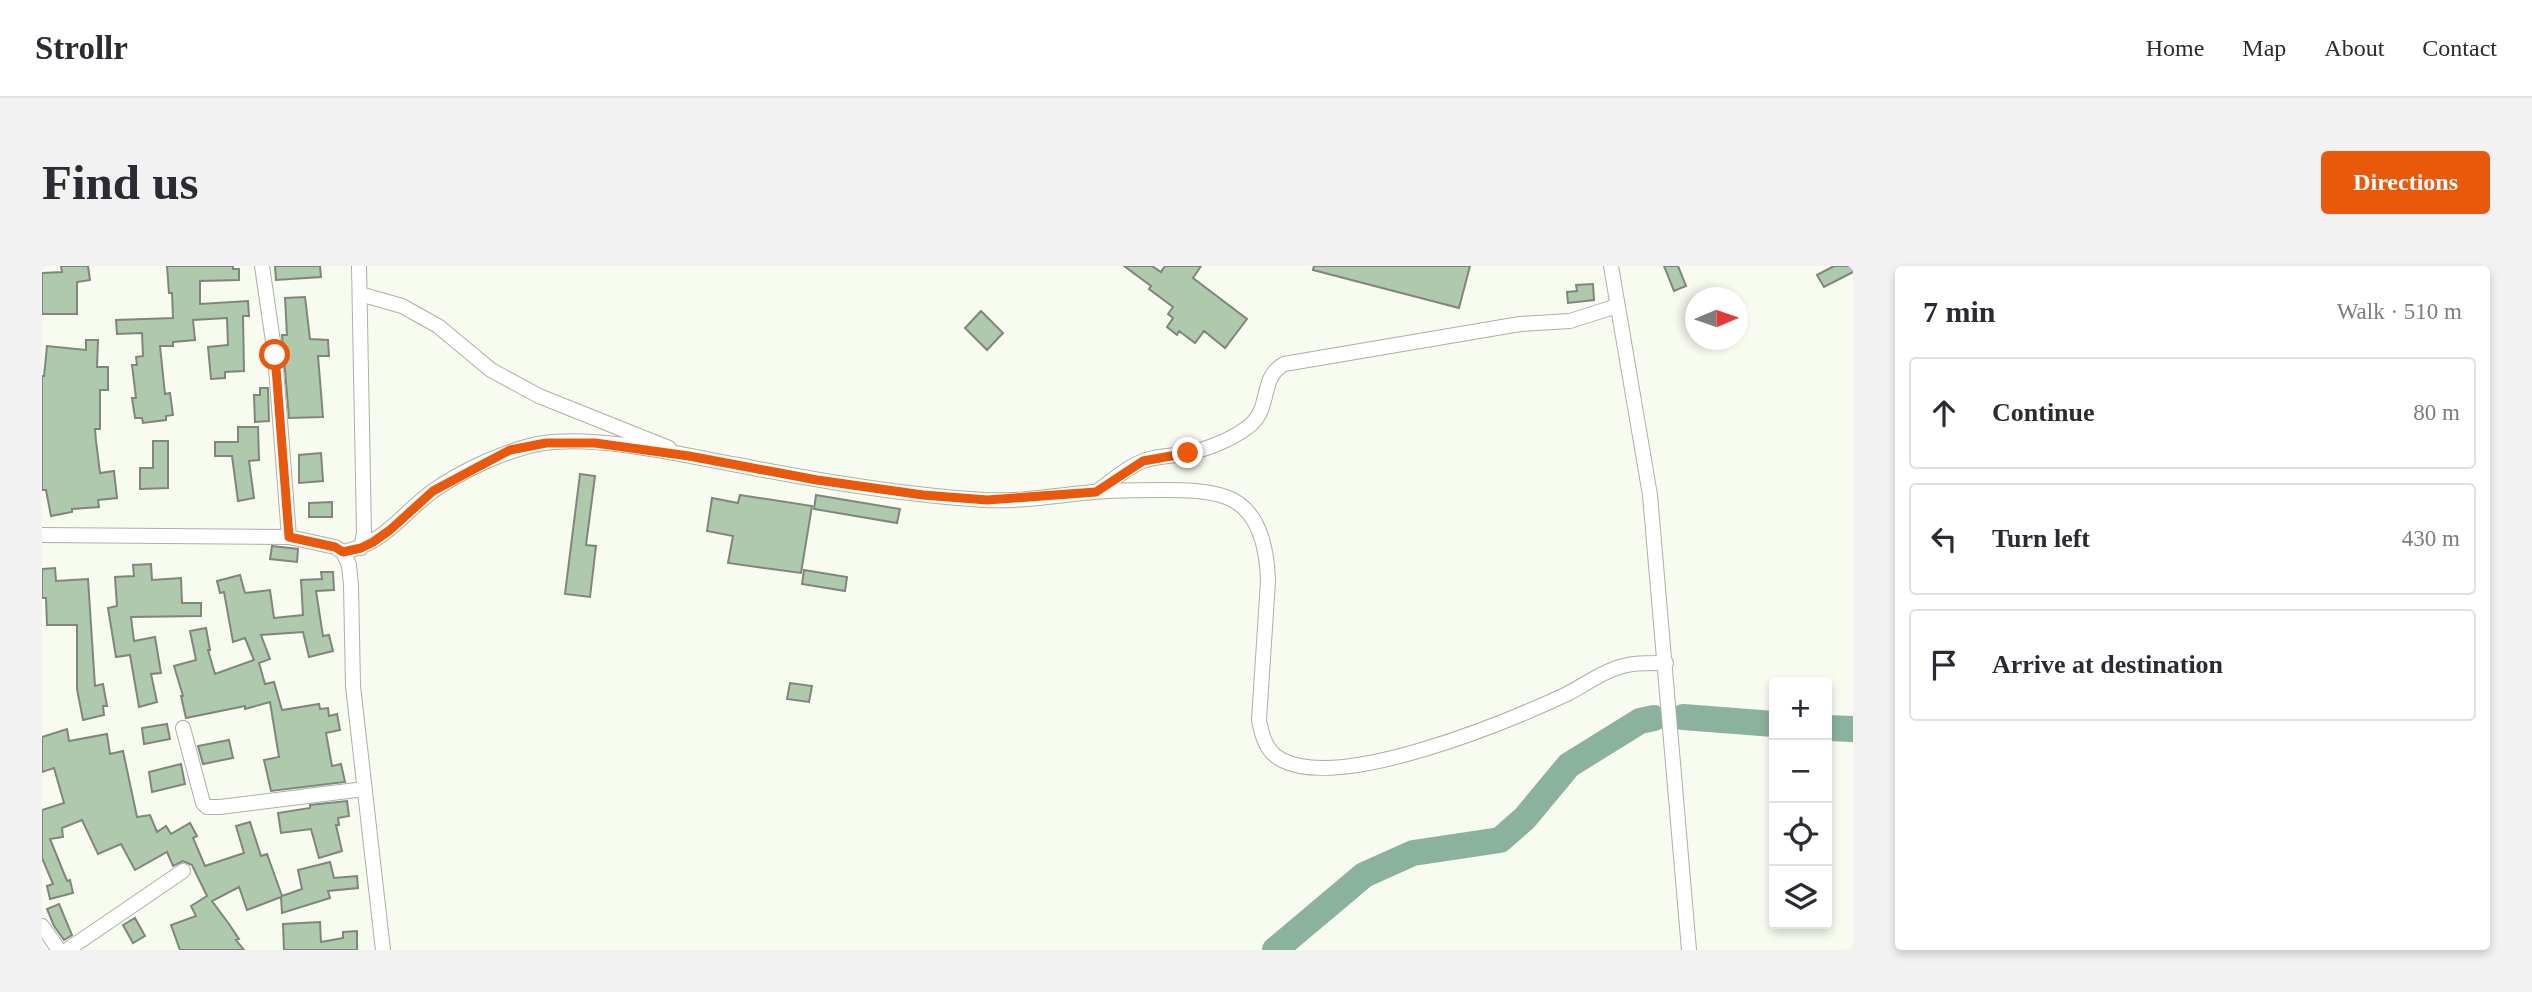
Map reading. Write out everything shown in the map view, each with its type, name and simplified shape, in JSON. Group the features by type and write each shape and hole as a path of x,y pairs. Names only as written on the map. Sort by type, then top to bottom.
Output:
{"street":[{"path":"262,266 275,355 289,537"},
{"path":"359,266 364,533 361,548"},
{"path":"1611,266 1650,495 1689,950"},
{"path":"360,294 402,306 438,326 491,370 539,396 689,456"},
{"path":"1096,492 1143,461 1206,448 1252,425 1265,404 1270,377 1284,364 1520,324 1570,321 1617,306"},
{"path":"343,552 361,548 390,530 433,491 510,450 546,443 595,443 689,456 817,480 923,495 987,500 1096,492 1175,490 1213,493 1240,503 1250,514 1261,536 1267,561 1259,720 1262,736 1269,750 1281,760 1300,766 1326,768 1401,757 1473,732 1567,694 1612,670 1627,665 1666,663"},
{"path":"42,535 289,537 335,547 343,552 349,565 352,687 383,950"},
{"path":"183,728 203,803 207,807 364,789"},
{"path":"67,950 183,871"},
{"path":"42,928 44,950"},
{"path":"42,928 59,950"}],"building":[{"path":"61,266 88,266 90,280 77,282 77,314 42,314 42,273 62,272"},
{"path":"167,266 233,266 233,269 239,269 239,280 200,281 200,304 248,301 249,316 243,316 244,371 225,372 225,378 211,379 208,347 228,345 227,318 193,320 195,340 173,342 173,346 160,346 165,394 170,393 173,415 166,416 166,420 143,423 142,418 135,418 132,398 136,398 132,365 137,365 136,357 143,356 142,333 117,334 116,320 173,318"},
{"path":"275,266 320,266 321,277 276,280"},
{"path":"1124,266 1152,266 1161,272 1165,266 1201,266 1193,278 1247,319 1225,348 1204,331 1195,343 1179,331 1177,335 1167,327 1173,318 1168,314 1173,307"},
{"path":"1314,266 1470,266 1459,308 1313,270"},
{"path":"1664,266 1678,266 1686,286 1674,291"},
{"path":"1834,266 1853,266 1853,272 1824,287 1817,275"},
{"path":"1593,284 1594,300 1568,303 1567,292 1577,291 1576,285"},
{"path":"305,297 310,339 328,340 329,356 318,356 323,417 289,418 282,335 287,335 285,298"},
{"path":"981,311 1003,333 987,350 965,328"},
{"path":"86,340 98,340 97,367 108,367 108,390 100,390 100,429 95,429 100,473 114,471 117,498 98,500 99,507 72,509 72,512 51,516 46,490 42,490 42,376 47,346 86,350"},
{"path":"260,388 268,388 269,421 255,422 254,395 260,395"},
{"path":"238,427 258,427 259,460 249,461 254,498 238,501 232,456 215,456 215,442 238,442"},
{"path":"153,441 168,441 168,488 140,489 140,468 153,468"},
{"path":"321,453 323,481 299,483 299,455"},
{"path":"580,474 595,476 586,545 596,546 590,597 565,594"},
{"path":"740,495 812,506 801,573 728,563 733,536 707,531 712,498 738,503"},
{"path":"816,495 900,509 897,523 814,509"},
{"path":"332,502 332,517 309,517 309,503"},
{"path":"272,546 298,549 297,562 270,559"},
{"path":"151,564 152,580 181,578 182,603 201,603 201,616 131,617 134,641 155,637 161,673 151,674 157,702 139,707 130,655 116,657 108,608 117,606 115,577 134,576 133,565"},
{"path":"55,568 56,581 88,579 95,686 103,684 107,706 103,706 104,715 83,720 77,689 77,625 47,625 46,598 42,598 42,569"},
{"path":"804,570 847,577 845,591 802,584"},
{"path":"321,572 333,572 334,590 316,591 323,636 329,635 333,651 309,657 303,632 261,635 270,659 259,663 265,684 274,682 282,710 319,704 320,709 328,708 329,716 337,714 340,730 326,733 332,766 341,764 345,782 271,791 264,760 279,757 270,702 245,709 245,706 186,718 174,666 196,660 190,631 206,628 208,650 215,674 254,660 245,638 233,642 224,592 220,593 217,581 240,575 245,593 270,590 274,618 303,615 301,580 322,579"},
{"path":"790,683 812,686 809,702 787,699"},
{"path":"167,724 170,739 144,744 142,728"},
{"path":"67,729 69,741 107,734 110,754 123,751 137,817 150,815 157,832 166,826 171,834 190,823 197,836 193,838 205,866 244,853 236,826 250,822 261,856 267,854 282,896 302,889 298,870 330,862 334,878 357,876 358,888 328,891 330,898 282,913 281,897 247,910 239,887 212,901 244,950 180,950 171,925 196,916 191,906 207,896 192,865 183,861 173,866 167,852 135,870 121,844 98,854 82,820 62,828 63,837 50,839 67,881 70,880 73,893 50,899 47,886 53,884 42,858 42,810 64,803 54,768 42,772 42,737"},
{"path":"229,740 233,758 203,764 198,746"},
{"path":"181,764 185,784 152,792 149,772"},
{"path":"347,801 349,816 338,818 339,825 336,825 342,851 319,858 311,829 281,833 278,813 310,808 310,805"},
{"path":"59,904 72,935 64,940 47,909"},
{"path":"135,918 145,936 133,943 123,925"},
{"path":"320,922 321,942 343,938 343,932 357,931 357,950 284,950 283,924"}],"waterway":[{"path":"1683,717 1769,724"},
{"path":"1275,950 1364,875 1413,853 1500,840 1525,818 1569,765 1640,721 1654,718"},
{"path":"1832,728 1853,729"}],"route":[{"path":"275,355 289,537 323,543 343,552 373,542 433,491 510,450 546,443 595,443 689,456 817,480 923,495 987,500 1096,492 1143,461 1188,453"}]}
